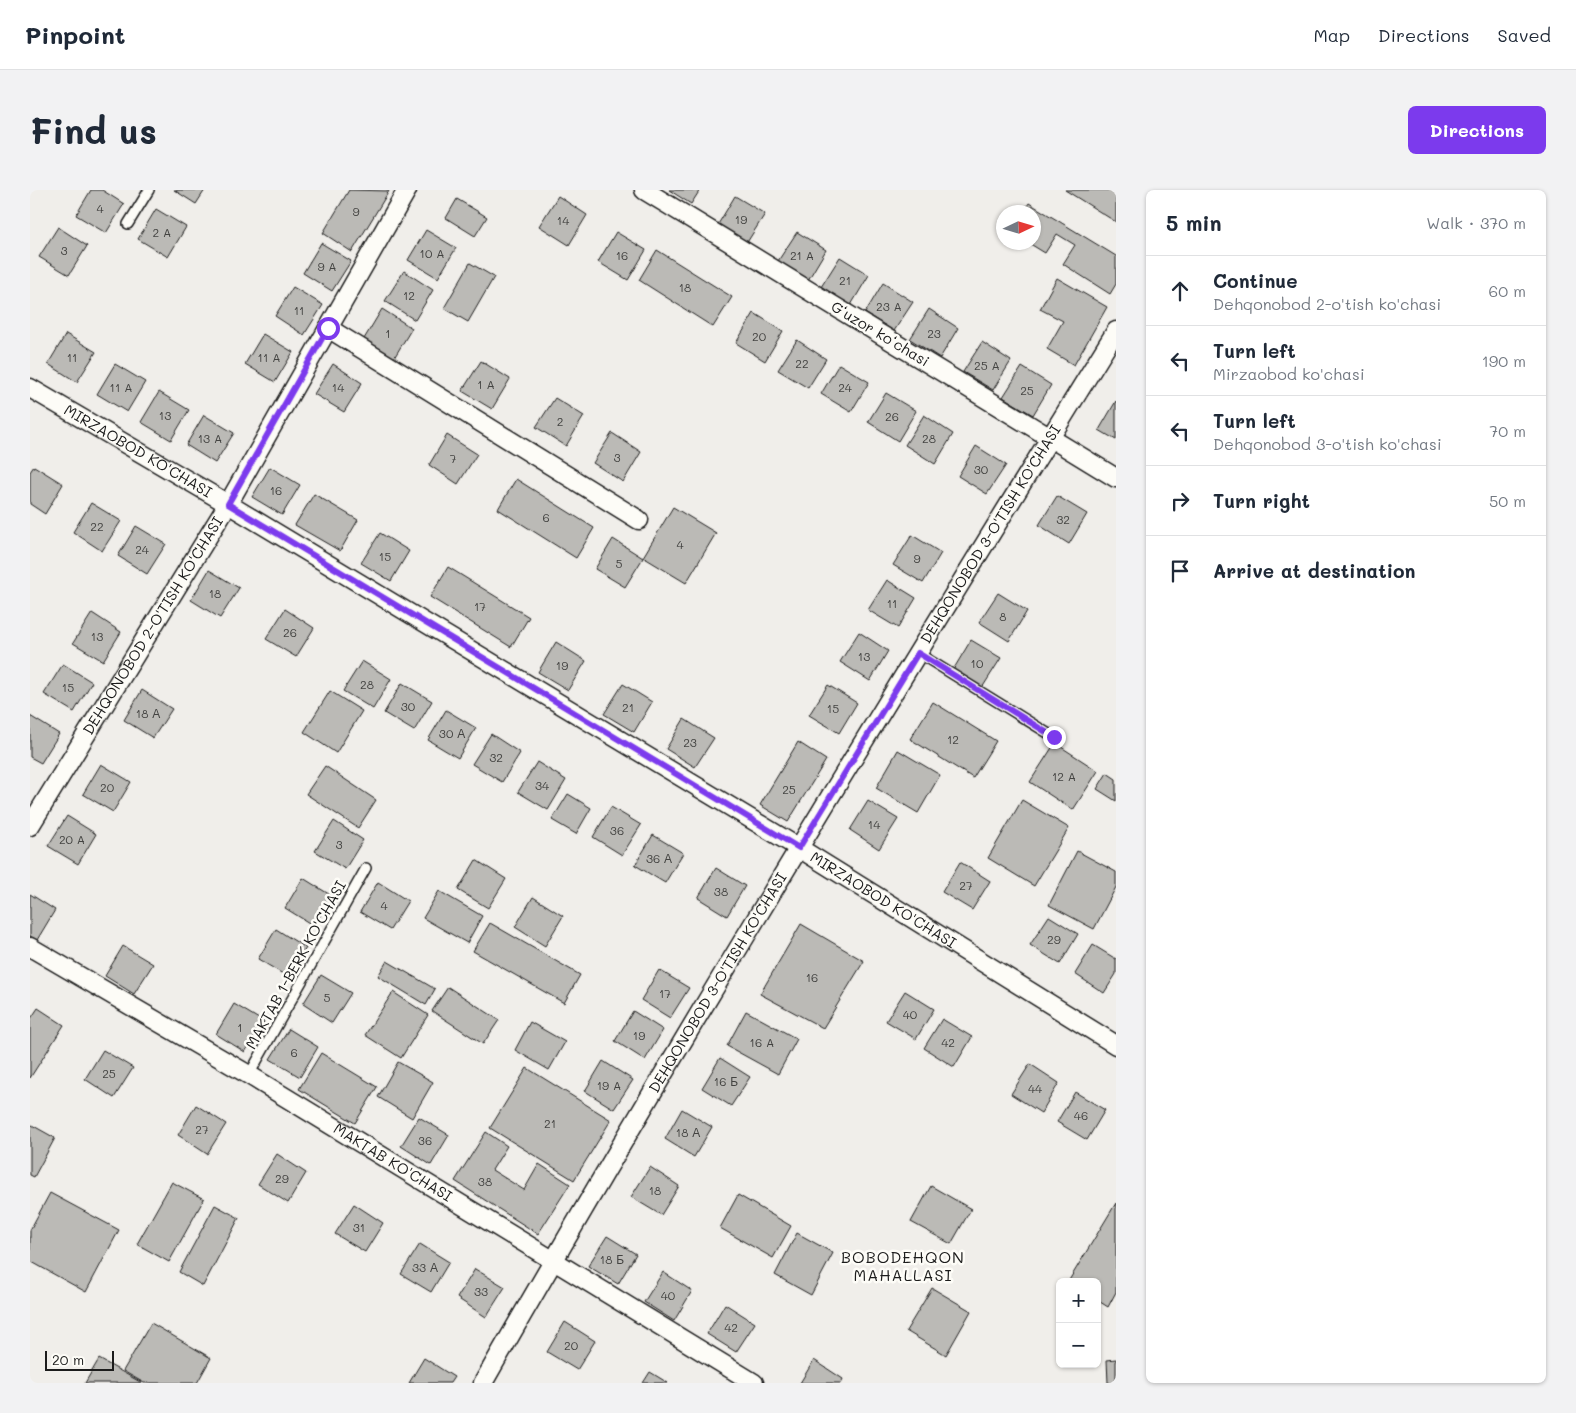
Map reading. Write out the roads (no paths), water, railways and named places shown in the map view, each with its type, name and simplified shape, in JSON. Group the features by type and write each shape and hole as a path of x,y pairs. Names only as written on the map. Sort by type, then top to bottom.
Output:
{"street":[{"name":"DEHQONOBOD 2-O'TISH KO'CHASI","path":"30,826 228,504 406,190"},
{"name":"Gʻuzor koʻchasi","path":"644,190 1116,478"},
{"path":"328,328 639,520"},
{"name":"DEHQONOBOD 3-O'TISH KO'CHASI","path":"483,1383 552,1261 799,848 1116,331"},
{"name":"MIRZAOBOD KO'CHASI","path":"30,388 228,504 799,848 1116,1045"},
{"name":"MAKTAB KO'CHASI","path":"30,946 249,1075 754,1383"}],"lane":[{"path":"128,224 149,190"},
{"path":"918,653 1054,737"},
{"name":"MAKTAB 1-BERK KO'CHASI","path":"249,1075 366,868"}],"district":[{"name":"BOBODEHQON MAHALLASI","path":"903,1266"}]}
